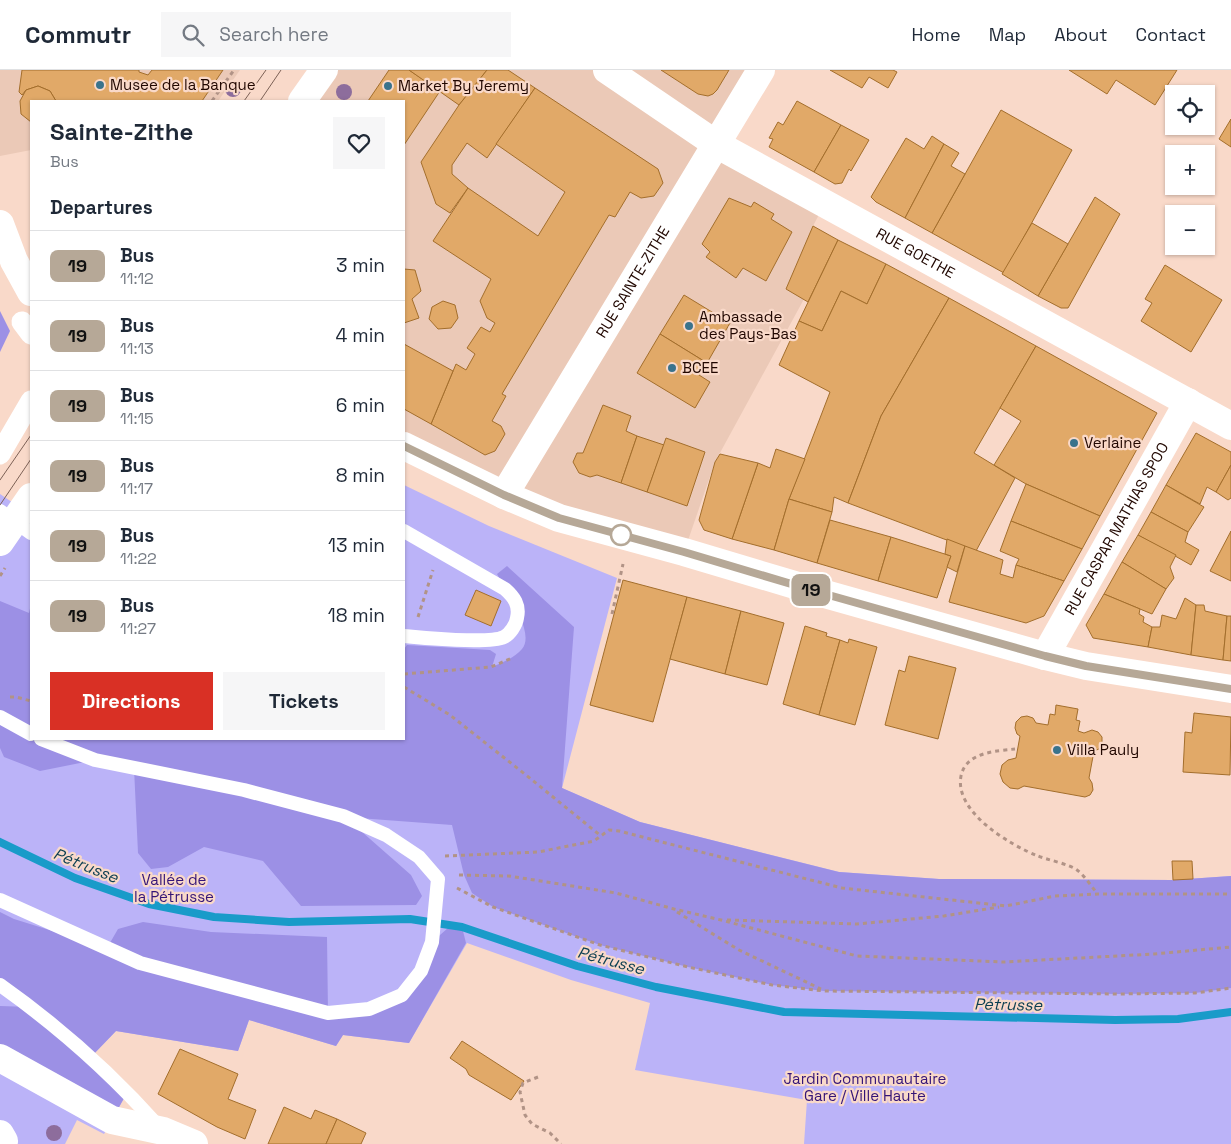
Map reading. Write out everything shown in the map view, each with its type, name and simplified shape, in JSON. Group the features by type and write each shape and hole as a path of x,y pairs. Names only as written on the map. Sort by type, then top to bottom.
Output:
{"street":[{"path":"303,100 324,70"},
{"name":"RUE GOETHE","path":"607,70 716,144 1231,426"},
{"name":"RUE SAINTE-ZITHE","path":"504,495 761,70"},
{"path":"0,224 14,261 30,290"},
{"name":"RUE CASPAR MATHIAS SPOO","path":"1045,656 1188,402"},
{"path":"0,454 30,403"},
{"path":"405,446 504,495 559,518 1045,656 1086,666 1231,689"},
{"path":"0,542 30,498"},
{"path":"0,1058 112,1120 163,1131 194,1144"},
{"path":"0,1134 4,1141 3,1144"}],"lane":[{"path":"0,511 30,532"},
{"path":"405,531 505,588 515,598 519,611 516,624 505,636 490,640 408,636"},
{"path":"0,717 30,733"},
{"path":"0,900 140,963 328,1013 369,1009 402,995 421,971 432,942 438,879 419,857 386,835 344,816 244,790 95,760 44,740"},
{"path":"0,985 31,1007 98,1064 128,1091 163,1131"}],"path":[{"path":"213,100 234,70"},
{"path":"408,636 439,551"},
{"path":"612,614 623,563"},
{"path":"405,688 450,715 601,836"},
{"path":"8,698 16,697 30,701"},
{"path":"1015,749 994,751 978,756 966,765 960,786 970,809 986,826 998,834 1035,855 1077,870 1098,894"},
{"path":"419,857 538,852 594,841 610,830 842,888 1006,906"},
{"path":"438,879 464,875 509,876 616,893 857,956 1004,962 1154,954 1231,947"},
{"path":"438,879 493,907 600,946 772,985 824,991 1119,994 1195,993 1231,988"},
{"path":"721,920 857,924 944,916 1055,896 1098,894 1231,894"},
{"path":"674,909 739,950 824,991"},
{"path":"538,1077 523,1083 520,1092 525,1115 532,1124 550,1133 561,1144"}],"shaded area":[{"path":"0,70 240,70 219,100 30,100 30,150 0,156"},
{"path":"324,70 761,70 717,144 825,203 813,226 804,299 715,462 684,552 405,446 405,100 303,100"},
{"path":"0,311 10,331 0,352"},
{"path":"507,566 574,627 562,788 640,822 839,872 939,879 1173,880 1231,876 1231,988 1195,993 1119,994 824,991 772,985 600,945 493,907 472,893 464,875 452,825 345,817 411,875 422,896 416,905 301,906 263,861 204,847 168,867 151,869 138,853 134,768 95,760 40,771 4,757 0,748 0,601 29,613 30,608 30,740 405,740 405,648 407,645 490,650 496,654 492,667 512,657 522,649 525,642 525,633 522,622 518,611 497,574"},
{"path":"0,912 14,919 107,948 118,929 143,922 211,932 327,937 328,1013 402,995 432,942 448,928 462,927 466,943 409,1043 343,1035 336,1046 249,1020 238,1051 116,1031 90,1058 128,1091 118,1109 0,1044 0,1006 30,1007 0,985"}],"green space":[{"name":"Vallée de la Pétrusse","path":"405,485 489,526 617,578 562,788 640,822 839,872 939,879 1173,880 1231,876 1231,1144 804,1144 807,1100 635,1070 650,1003 571,980 467,943 409,1043 343,1035 336,1046 249,1020 238,1051 116,1031 90,1058 128,1091 104,1134 77,1120 65,1144 0,1144 0,494 30,514 30,740 405,740"}],"building":[{"path":"22,70 139,70 139,72 148,75 152,70 223,70 203,100 55,100 50,91 38,86 26,90 22,95 19,92"},
{"path":"389,70 409,70 440,91 405,144 405,100 369,100"},
{"path":"409,70 487,70 459,105"},
{"path":"487,70 508,70 535,88 487,158 467,143 452,165 452,174 468,188 450,213 436,204 421,162 459,105"},
{"path":"661,70 729,70 717,90 708,96 698,94"},
{"path":"830,70 893,70 897,72 888,88 869,77 862,88"},
{"path":"1069,70 1177,70 1168,85 1165,85 1165,89 1155,105 1116,80 1107,94"},
{"path":"38,86 50,91 55,100 30,100 30,121 21,114 20,101 26,90"},
{"path":"535,88 658,169 663,183 654,196 641,198 630,192 615,217 609,215 502,394 506,396 492,421 501,426 505,434 495,451 485,455 431,424 456,364 466,370 475,354 467,348 481,327 490,332 495,323 487,318 480,301 491,279 433,241 468,188 538,236 565,192 496,144"},
{"path":"797,101 841,125 814,172 769,147 773,139 769,138 778,122 783,125"},
{"path":"1001,110 1072,150 1004,273 932,233"},
{"path":"1231,119 1231,147 1219,139"},
{"path":"841,125 869,140 851,171 849,169 842,183 835,184 814,172"},
{"path":"932,136 944,144 905,218 876,202 871,197 906,138 924,149"},
{"path":"944,144 959,153 951,166 965,174 932,233 905,218"},
{"path":"1095,197 1120,214 1068,308 1061,308 1038,296"},
{"path":"729,198 751,207 754,202 774,214 771,219 792,232 766,281 743,268 736,278 706,257 710,252 702,244"},
{"path":"1032,223 1068,244 1038,296 1002,274"},
{"path":"813,226 838,240 808,302 786,289"},
{"path":"838,240 886,264 867,304 841,291 822,331 799,321"},
{"path":"886,264 949,298 881,416 848,503 834,497 832,512 789,499 830,392 779,365 799,321 822,331 841,291 867,304"},
{"path":"1165,265 1222,300 1191,352 1141,321 1152,303 1145,299"},
{"path":"405,269 415,270 421,291 412,299 419,318 405,323"},
{"path":"684,295 730,323 707,363 660,334"},
{"path":"949,298 1036,346 974,453 1015,478 976,551 848,503 881,416"},
{"path":"443,301 455,305 458,318 451,328 438,329 429,319 432,307"},
{"name":"BCEE","path":"660,334 707,363 699,375 710,382 695,408 637,373"},
{"path":"405,345 453,371 431,424 405,410"},
{"name":"Verlaine","path":"1036,346 1157,413 1100,516 1026,484 994,465 1021,421 1000,408"},
{"path":"603,405 631,416 626,431 637,436 621,483 597,475 590,477 579,473 573,462 577,453 583,453"},
{"path":"1196,433 1231,452 1231,465 1216,492 1207,487 1200,504 1166,485"},
{"path":"637,436 664,445 647,492 621,483"},
{"path":"666,438 705,452 687,506 647,492"},
{"path":"776,449 805,459 789,499 774,550 732,539 758,463 770,468"},
{"path":"720,454 758,463 732,539 704,530 699,520 715,462"},
{"path":"1231,465 1231,498 1228,500 1216,492"},
{"path":"1026,484 1100,516 1082,549 1011,521"},
{"path":"1166,485 1204,507 1188,532 1151,512"},
{"path":"789,499 832,512 817,563 774,550"},
{"path":"1151,512 1188,532 1185,542 1199,550 1191,565 1138,535"},
{"path":"830,520 891,537 878,581 817,563"},
{"path":"1011,521 1082,549 1064,581 1016,565 1019,559 1000,551"},
{"path":"1231,531 1231,581 1210,571"},
{"path":"1138,535 1176,555 1170,567 1174,578 1166,589 1122,562"},
{"path":"891,537 951,556 937,598 878,581"},
{"path":"947,539 965,546 957,572 947,567 951,556 945,554"},
{"path":"965,546 1003,560 1000,574 1013,578 1016,565 1064,581 1044,616 1026,623 949,602"},
{"path":"1122,562 1166,589 1152,614 1104,594"},
{"path":"623,580 687,597 653,722 590,705"},
{"path":"476,590 501,601 491,626 465,615"},
{"path":"1104,594 1140,609 1139,614 1144,617 1143,622 1152,627 1148,647 1093,638 1086,625"},
{"path":"687,597 741,611 725,674 670,659"},
{"path":"1185,598 1196,605 1191,655 1148,647 1152,627 1160,627 1162,615 1176,619"},
{"path":"1196,605 1204,605 1205,611 1227,616 1223,660 1191,655"},
{"path":"741,611 784,623 767,685 725,674"},
{"path":"1227,616 1231,616 1231,661 1223,660"},
{"path":"805,626 827,633 826,636 840,640 819,715 783,704"},
{"path":"849,639 877,647 855,725 819,715 840,640 848,643"},
{"path":"909,656 956,668 938,739 885,725 899,670 905,672"},
{"name":"Villa Pauly","path":"1056,705 1078,709 1076,720 1080,721 1078,731 1084,733 1092,730 1098,732 1102,737 1099,749 1094,751 1089,778 1093,790 1090,795 1085,797 1024,786 1018,789 1010,788 1003,782 1000,774 1002,765 1008,760 1016,758 1020,736 1015,728 1016,722 1021,717 1027,716 1033,718 1036,723 1048,725 1050,714 1055,715"},
{"path":"1194,713 1231,717 1230,775 1183,772 1185,732 1192,733"},
{"path":"1172,861 1192,861 1193,879 1173,880"},
{"path":"462,1041 524,1081 511,1100 469,1075 466,1069 450,1058"},
{"path":"180,1049 238,1074 228,1099 256,1110 245,1139 217,1127 158,1094"},
{"path":"284,1107 311,1119 315,1110 337,1119 326,1144 268,1144"},
{"path":"337,1119 366,1133 361,1144 326,1144"}],"waterway":[{"name":"Pétrusse","path":"0,842 75,878 149,904 214,917 289,922 410,919 462,927 577,966 656,987 784,1012 1115,1020 1178,1019 1231,1012"}],"tram line":[{"path":"245,100 266,70"},
{"path":"261,100 281,70"},
{"path":"0,480 30,436"},
{"path":"0,505 30,460"}],"bus line":[{"name":"19","path":"405,446 504,495 559,518 1045,656 1086,666 1231,689"}],"place":[{"name":"Musee de la Banque","path":"100,85"},
{"name":"Market By Jeremy","path":"388,86"},
{"name":"Ambassade des Pays-Bas","path":"689,326"},
{"name":"BCEE","path":"672,368"},
{"name":"Verlaine","path":"1074,443"},
{"name":"Villa Pauly","path":"1057,750"}],"park label":[{"name":"Jardin Communautaire Gare / Ville Haute","path":"865,1088"}]}
